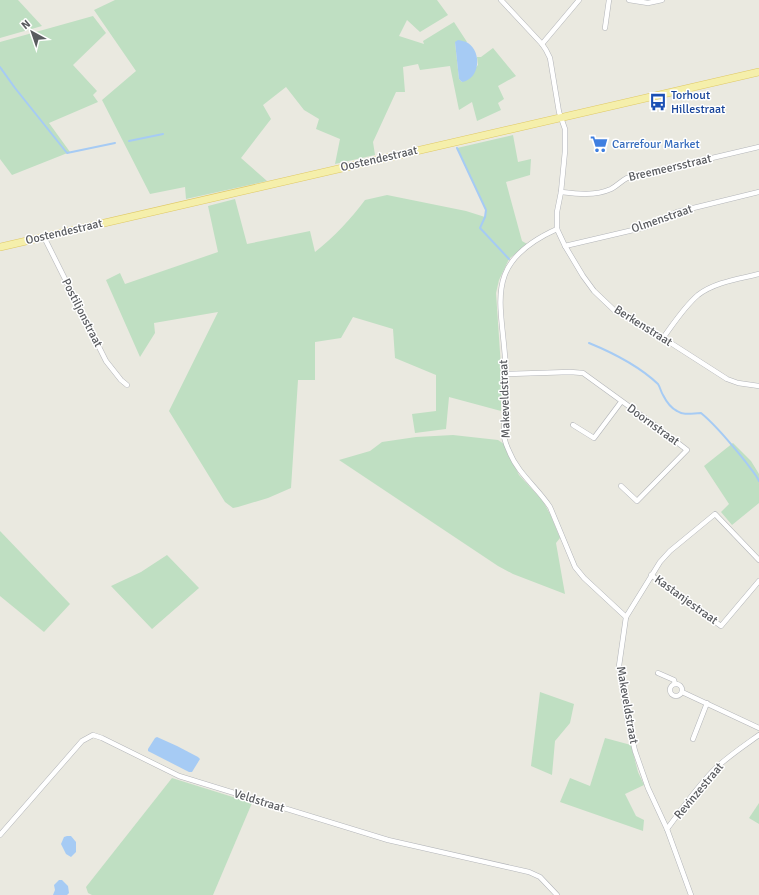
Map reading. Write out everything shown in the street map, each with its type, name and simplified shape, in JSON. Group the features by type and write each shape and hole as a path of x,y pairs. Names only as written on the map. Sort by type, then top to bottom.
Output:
{"main road":[{"name":"Oostendestraat","path":"0,247 759,72"}],"street":[{"path":"501,0 542,44 550,58 560,117 565,129 565,151 561,192 557,212 557,229"},
{"path":"542,44 579,0"},
{"path":"605,28 610,0"},
{"path":"628,0 648,3 662,0"},
{"name":"Breemeersstraat","path":"561,192 582,195 590,194 614,188 627,178 759,147"},
{"name":"Olmenstraat","path":"565,246 646,227 677,212 759,192"},
{"name":"Berkenstraat","path":"557,229 565,246 583,276 594,291 614,310 663,338 728,379 738,383 759,386"},
{"name":"Makeveldstraat","path":"557,229 543,235 517,255 505,274 500,294 500,318 506,374 504,437 510,452 523,475 550,507 575,567 584,578 626,617 619,666 627,717 635,751 648,788 667,829 691,895"},
{"name":"Postiljonstraat","path":"44,237 106,361 121,380 127,385"},
{"path":"663,338 685,307 699,295 715,286 759,274"},
{"name":"Doornstraat","path":"506,374 570,372 583,374 687,450 637,501 621,486"},
{"name":"Doornstraat","path":"574,425 594,438 621,402"},
{"path":"626,617 660,562 670,551 716,514 759,560"},
{"name":"Kastanjestraat","path":"651,575 721,626 759,581"},
{"path":"658,673 674,680 675,684 680,686 682,692 759,729"},
{"path":"675,684 670,689 672,694 678,696 682,692"},
{"path":"693,738 707,703"},
{"name":"Revinzestraat","path":"752,740 759,729"},
{"name":"Veldstraat","path":"0,834 82,741 93,735 179,776 388,840 529,872 540,877 557,895"},
{"name":"Revinzestraat","path":"667,829 711,773 727,758 759,735"}],"green space":[{"path":"0,0 18,0 42,26 0,38"},
{"path":"115,0 437,0 448,15 420,32 407,20 399,36 424,44 423,41 454,22 467,42 455,42 459,79 462,82 478,65 477,57 481,57 493,48 516,76 498,86 504,99 498,103 501,110 477,121 472,102 459,110 450,66 420,70 418,64 403,67 405,92 396,92 373,142 375,155 335,164 340,139 316,129 319,119 304,110 286,87 263,105 271,119 241,158 267,181 186,199 185,187 150,194 102,100 136,71 94,10"},
{"path":"93,16 106,33 73,65 97,91 93,95 98,102 49,123 70,152 12,175 0,159 0,42"},
{"path":"513,135 518,162 531,159 530,175 506,182 522,241 527,244 509,259 499,280 496,293 502,382 501,411 449,397 446,429 415,433 412,414 436,411 436,375 395,358 393,329 353,317 341,338 315,342 315,380 298,380 291,488 268,498 238,507 233,508 225,502 169,411 218,312 154,323 155,333 140,357 106,280 120,273 125,284 218,252 208,206 235,199 247,244 310,231 315,252 342,228 365,200 387,195 466,211 485,217 486,210 457,148"},
{"path":"453,435 498,440 504,444 519,475 543,501 560,538 556,543 565,594 513,574 498,566 339,460 370,451 382,442 416,437"},
{"path":"733,443 751,461 759,474 759,503 732,525 721,512 729,504 704,466"},
{"path":"0,531 70,604 44,632 0,596"},
{"path":"167,555 199,588 152,629 111,586 141,572"},
{"path":"540,692 574,704 570,723 555,741 552,775 531,766"},
{"path":"605,738 631,745 638,772 644,785 625,794 636,816 644,820 643,831 560,802 570,778 590,786"},
{"path":"172,778 252,803 213,895 92,895 88,893 86,887"},
{"path":"759,803 759,824 749,818"}],"water":[{"path":"458,40 467,42 472,47 476,52 477,59 476,71 468,80 462,82 459,79 455,42"},
{"path":"157,737 200,759 192,772 189,772 148,751"},
{"path":"71,836 76,842 76,852 71,857 66,854 61,844 64,837"},
{"path":"59,880 62,880 68,886 69,893 67,895 53,895 55,890 54,885"}],"waterway":[{"path":"0,67 67,153 115,143"},
{"path":"129,141 163,134"},
{"path":"457,148 486,210 485,217 480,228 509,259"},
{"path":"589,343 625,360 651,378 658,384 662,394 675,410 686,414 701,413 729,442 753,471 759,481"}],"place":[{"name":"Torhout Hillestraat","path":"658,102"},
{"name":"Carrefour Market","path":"599,144"}]}
